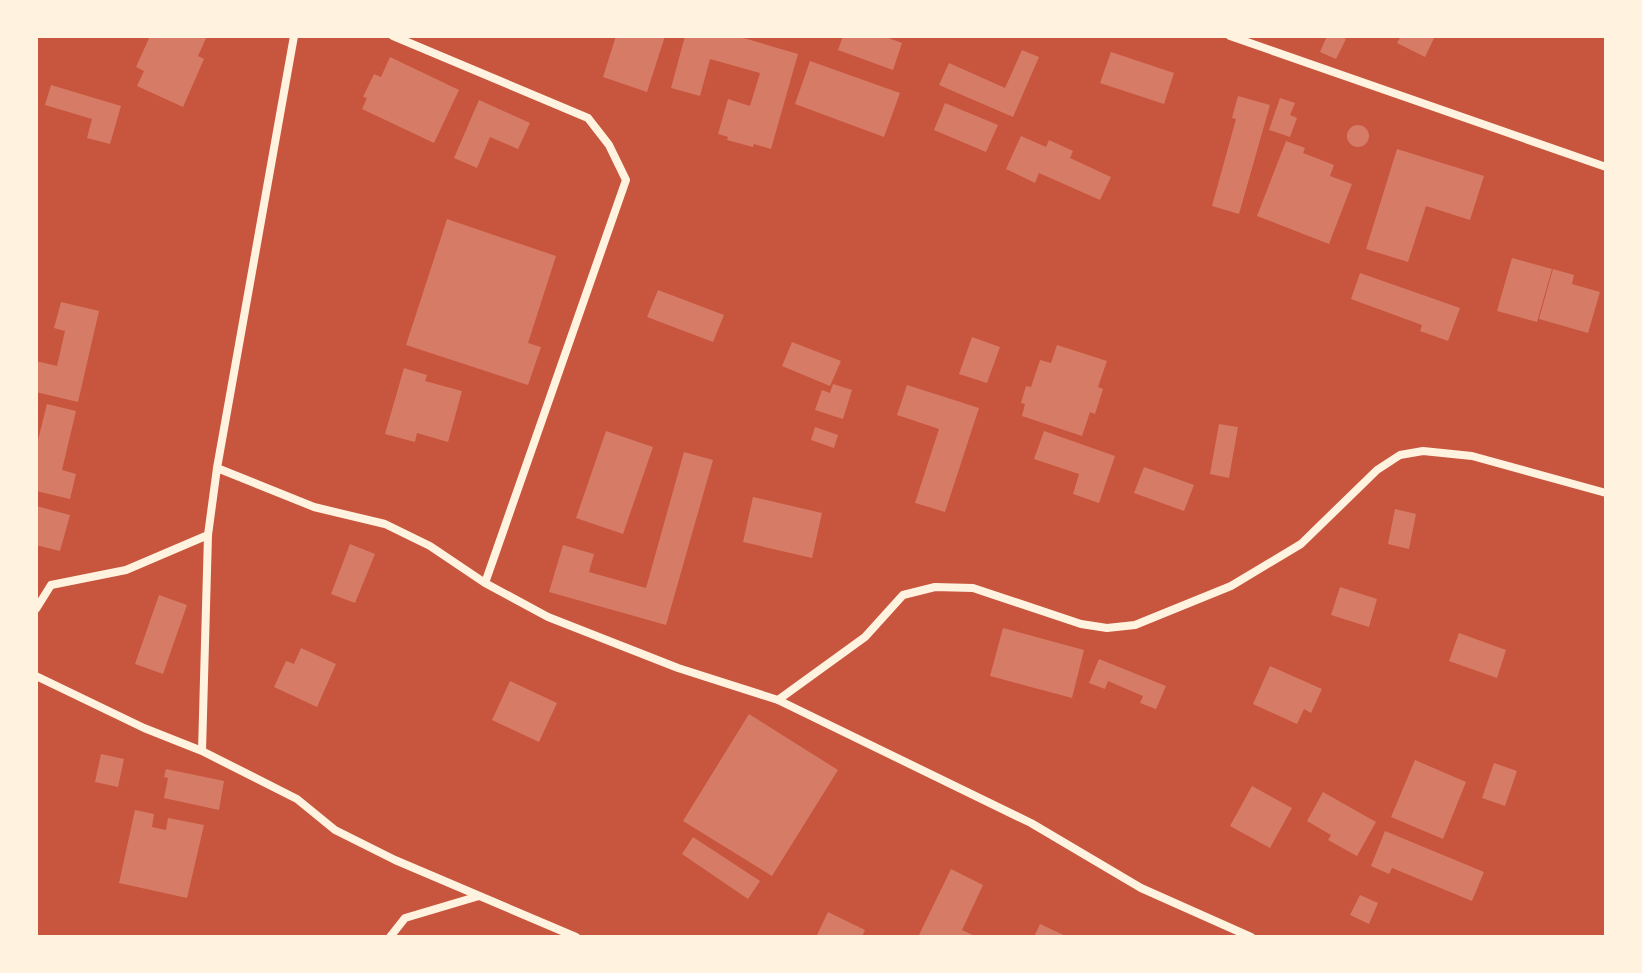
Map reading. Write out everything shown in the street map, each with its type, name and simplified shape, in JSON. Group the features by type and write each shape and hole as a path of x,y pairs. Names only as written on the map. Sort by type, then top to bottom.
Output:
{"street":[{"path":"202,751 208,535 217,468 294,36"},
{"path":"393,36 588,118 609,145 626,180 485,583"},
{"path":"1230,36 1606,167"},
{"path":"778,700 865,637 903,595 935,587 973,588 1081,624 1107,628 1135,625 1231,586 1301,544 1377,470 1400,455 1423,451 1472,456 1606,493"},
{"path":"217,468 314,507 385,524 430,546 485,583 548,617 678,668 778,700 1031,823 1141,888 1251,937"},
{"path":"36,609 51,585 126,570 208,535"},
{"path":"36,676 144,728 202,751 297,799 335,830 395,860 576,937"},
{"path":"390,937 405,918 480,896"}],"building":[{"path":"150,36 207,36 198,56 204,59 183,107 137,86 144,71 136,67"},
{"path":"616,36 665,36 647,92 603,77"},
{"path":"685,36 737,36 798,54 771,149 727,140 728,137 718,134 728,99 750,106 760,73 710,59 700,96 671,88"},
{"path":"843,36 883,36 902,43 893,70 838,50"},
{"path":"1327,36 1346,39 1336,59 1320,52"},
{"path":"1401,36 1435,36 1425,57 1397,43"},
{"path":"1022,50 1039,57 1013,117 939,85 949,63 1005,88"},
{"path":"1111,52 1174,73 1164,104 1100,83"},
{"path":"390,57 459,90 434,143 362,109 367,98 363,97 374,74 381,77"},
{"path":"810,61 900,93 884,137 795,104"},
{"path":"51,85 121,106 110,144 87,138 92,119 45,105"},
{"path":"1238,96 1270,105 1239,214 1212,206 1236,119 1232,118"},
{"path":"1280,98 1295,103 1290,115 1297,118 1290,137 1269,130"},
{"path":"479,100 530,123 518,149 490,137 477,168 454,158"},
{"path":"945,103 998,125 986,152 934,130"},
{"path":"1358,125 1366,128 1369,136 1366,144 1358,147 1350,144 1347,136 1350,128"},
{"path":"1021,136 1046,147 1049,140 1073,151 1070,158 1111,177 1100,200 1039,173 1035,183 1006,169"},
{"path":"1286,141 1305,148 1303,153 1334,165 1330,176 1352,184 1329,244 1257,216"},
{"path":"1397,149 1484,176 1470,220 1426,206 1408,262 1366,249"},
{"path":"447,219 556,256 528,343 541,347 528,385 406,345"},
{"path":"1512,258 1552,269 1537,322 1497,311"},
{"path":"1553,269 1574,275 1572,284 1600,292 1588,333 1539,319"},
{"path":"1360,273 1460,308 1448,341 1420,331 1422,325 1351,299"},
{"path":"658,290 724,315 713,342 647,317"},
{"path":"61,302 99,311 78,402 36,392 36,361 57,366 65,331 54,328"},
{"path":"972,337 1000,347 987,383 959,374"},
{"path":"792,342 841,361 830,386 782,366"},
{"path":"1057,345 1107,361 1098,387 1103,389 1095,414 1090,412 1082,436 1022,416 1025,404 1021,403 1026,386 1031,387 1040,360 1051,363"},
{"path":"404,368 427,375 425,381 462,391 448,442 417,433 415,442 385,434"},
{"path":"833,384 852,390 843,419 815,410 822,390 830,393"},
{"path":"907,385 979,408 945,512 915,503 939,429 897,415"},
{"path":"47,404 76,411 62,470 76,474 70,499 36,491 36,448"},
{"path":"1219,424 1238,427 1229,478 1210,474"},
{"path":"815,427 838,435 834,448 811,440"},
{"path":"606,431 653,447 623,534 576,518"},
{"path":"1044,431 1115,456 1099,503 1073,494 1079,474 1034,459"},
{"path":"684,452 713,460 666,625 549,592 563,545 594,554 589,572 646,588"},
{"path":"1144,467 1194,485 1184,511 1134,493"},
{"path":"753,497 822,513 812,558 743,542"},
{"path":"36,506 70,515 60,551 36,545"},
{"path":"1395,509 1416,514 1409,549 1388,544"},
{"path":"350,544 375,554 355,603 331,594"},
{"path":"1340,587 1377,599 1369,627 1331,615"},
{"path":"159,595 187,605 163,674 135,664"},
{"path":"1003,628 1084,650 1072,698 990,676"},
{"path":"1459,633 1506,650 1497,678 1449,661"},
{"path":"301,648 336,664 317,707 274,687 286,661 294,664"},
{"path":"1099,659 1166,686 1156,709 1140,703 1143,696 1108,681 1105,689 1089,683"},
{"path":"1270,666 1322,689 1311,713 1304,709 1297,724 1253,704"},
{"path":"510,681 557,703 539,742 492,720"},
{"path":"749,714 838,770 772,876 683,821"},
{"path":"101,754 124,759 118,787 95,782"},
{"path":"1415,760 1466,782 1443,839 1391,817"},
{"path":"1494,763 1517,771 1505,806 1482,798"},
{"path":"166,769 224,781 219,810 164,798 168,778 164,777"},
{"path":"1252,786 1292,808 1270,848 1230,826"},
{"path":"1323,792 1376,822 1357,856 1328,840 1331,835 1307,821"},
{"path":"135,810 154,814 152,827 166,830 168,818 204,825 187,898 119,883"},
{"path":"1385,831 1484,872 1472,901 1392,868 1389,874 1371,866"},
{"path":"693,837 760,881 748,899 682,854"},
{"path":"951,869 983,885 962,930 977,937 918,937"},
{"path":"1360,895 1378,903 1369,924 1350,915"},
{"path":"828,912 865,930 862,937 816,937"},
{"path":"1040,924 1068,937 1034,937"}]}
